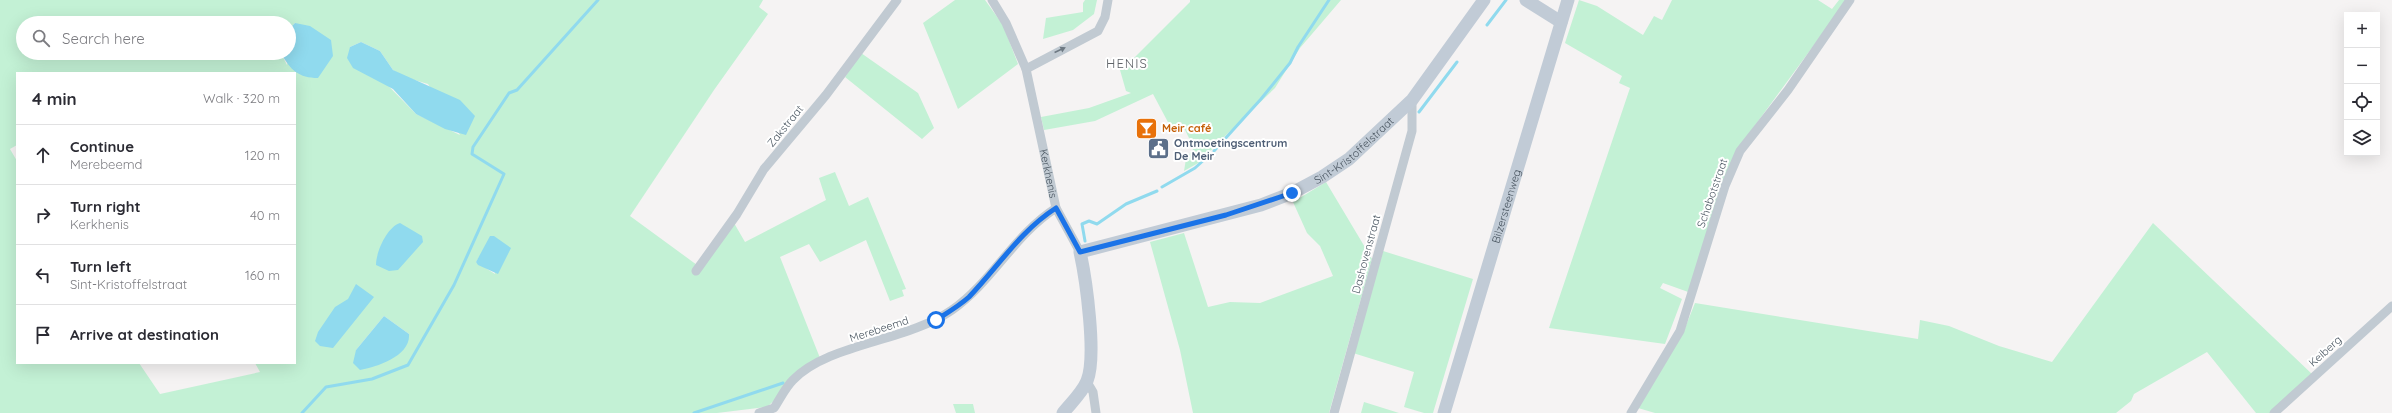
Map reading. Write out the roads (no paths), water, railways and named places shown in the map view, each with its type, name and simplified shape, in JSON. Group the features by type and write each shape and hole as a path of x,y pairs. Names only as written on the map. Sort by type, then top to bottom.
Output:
{"street":[{"name":"Zakstraat","path":"696,270 737,214 764,170 826,95 897,0"},
{"name":"Kerkhenis","path":"992,0 1006,23 1026,69 1056,208 1080,252 1083,267 1091,352 1090,372 1087,382 1063,413"},
{"path":"1026,69 1098,31 1105,17 1108,0"},
{"name":"Sint-Kristoffelstraat","path":"1080,252 1226,215 1292,193 1322,177 1349,159 1412,100 1484,0"},
{"path":"1526,0 1561,22"},
{"name":"Bilzersteenweg","path":"1444,413 1568,0"},
{"name":"Schabotstraat","path":"1632,413 1680,331 1725,186 1740,151 1788,90 1850,0"},
{"name":"Dashovenstraat","path":"1334,413 1412,131 1412,100"},
{"name":"Merebeemd","path":"759,413 774,408 793,380 805,370 828,357 918,329 953,310 968,297 1018,240 1040,218 1056,208"},
{"name":"Keiberg","path":"2274,413 2392,306"},
{"path":"1087,382 1093,392 1096,413"}],"water":[{"path":"296,23 310,26 331,40 333,56 318,78 300,75 285,60 296,60"},
{"path":"361,42 380,51 393,70 460,100 475,116 466,135 445,129 416,114 393,89 353,68 347,58 350,47"},
{"path":"400,223 422,236 423,242 398,270 389,271 376,265 376,260 383,241 391,229"},
{"path":"490,236 494,236 511,248 498,274 478,265 476,262"},
{"path":"356,284 374,297 333,348 320,346 315,341 318,332 335,307 348,299"},
{"path":"384,316 409,334 408,342 405,348 392,359 360,370 353,363 356,350"}],"waterway":[{"path":"302,413 326,387 372,379 408,365 454,285 504,174 472,154 473,147 509,93 517,90 598,0"},
{"path":"1214,151 1261,99 1290,63 1298,47 1329,0"},
{"path":"1487,25 1506,0"},
{"path":"1419,112 1457,62"},
{"path":"1162,187 1195,168 1206,158"},
{"path":"1085,241 1082,224 1089,221 1097,224 1126,204 1157,191"},
{"path":"694,413 783,383"}],"place":[{"name":"Meir café","path":"1147,128"},
{"name":"Ontmoetingscentrum De Meir","path":"1159,149"}],"district":[{"name":"HENIS","path":"1127,63"}]}
